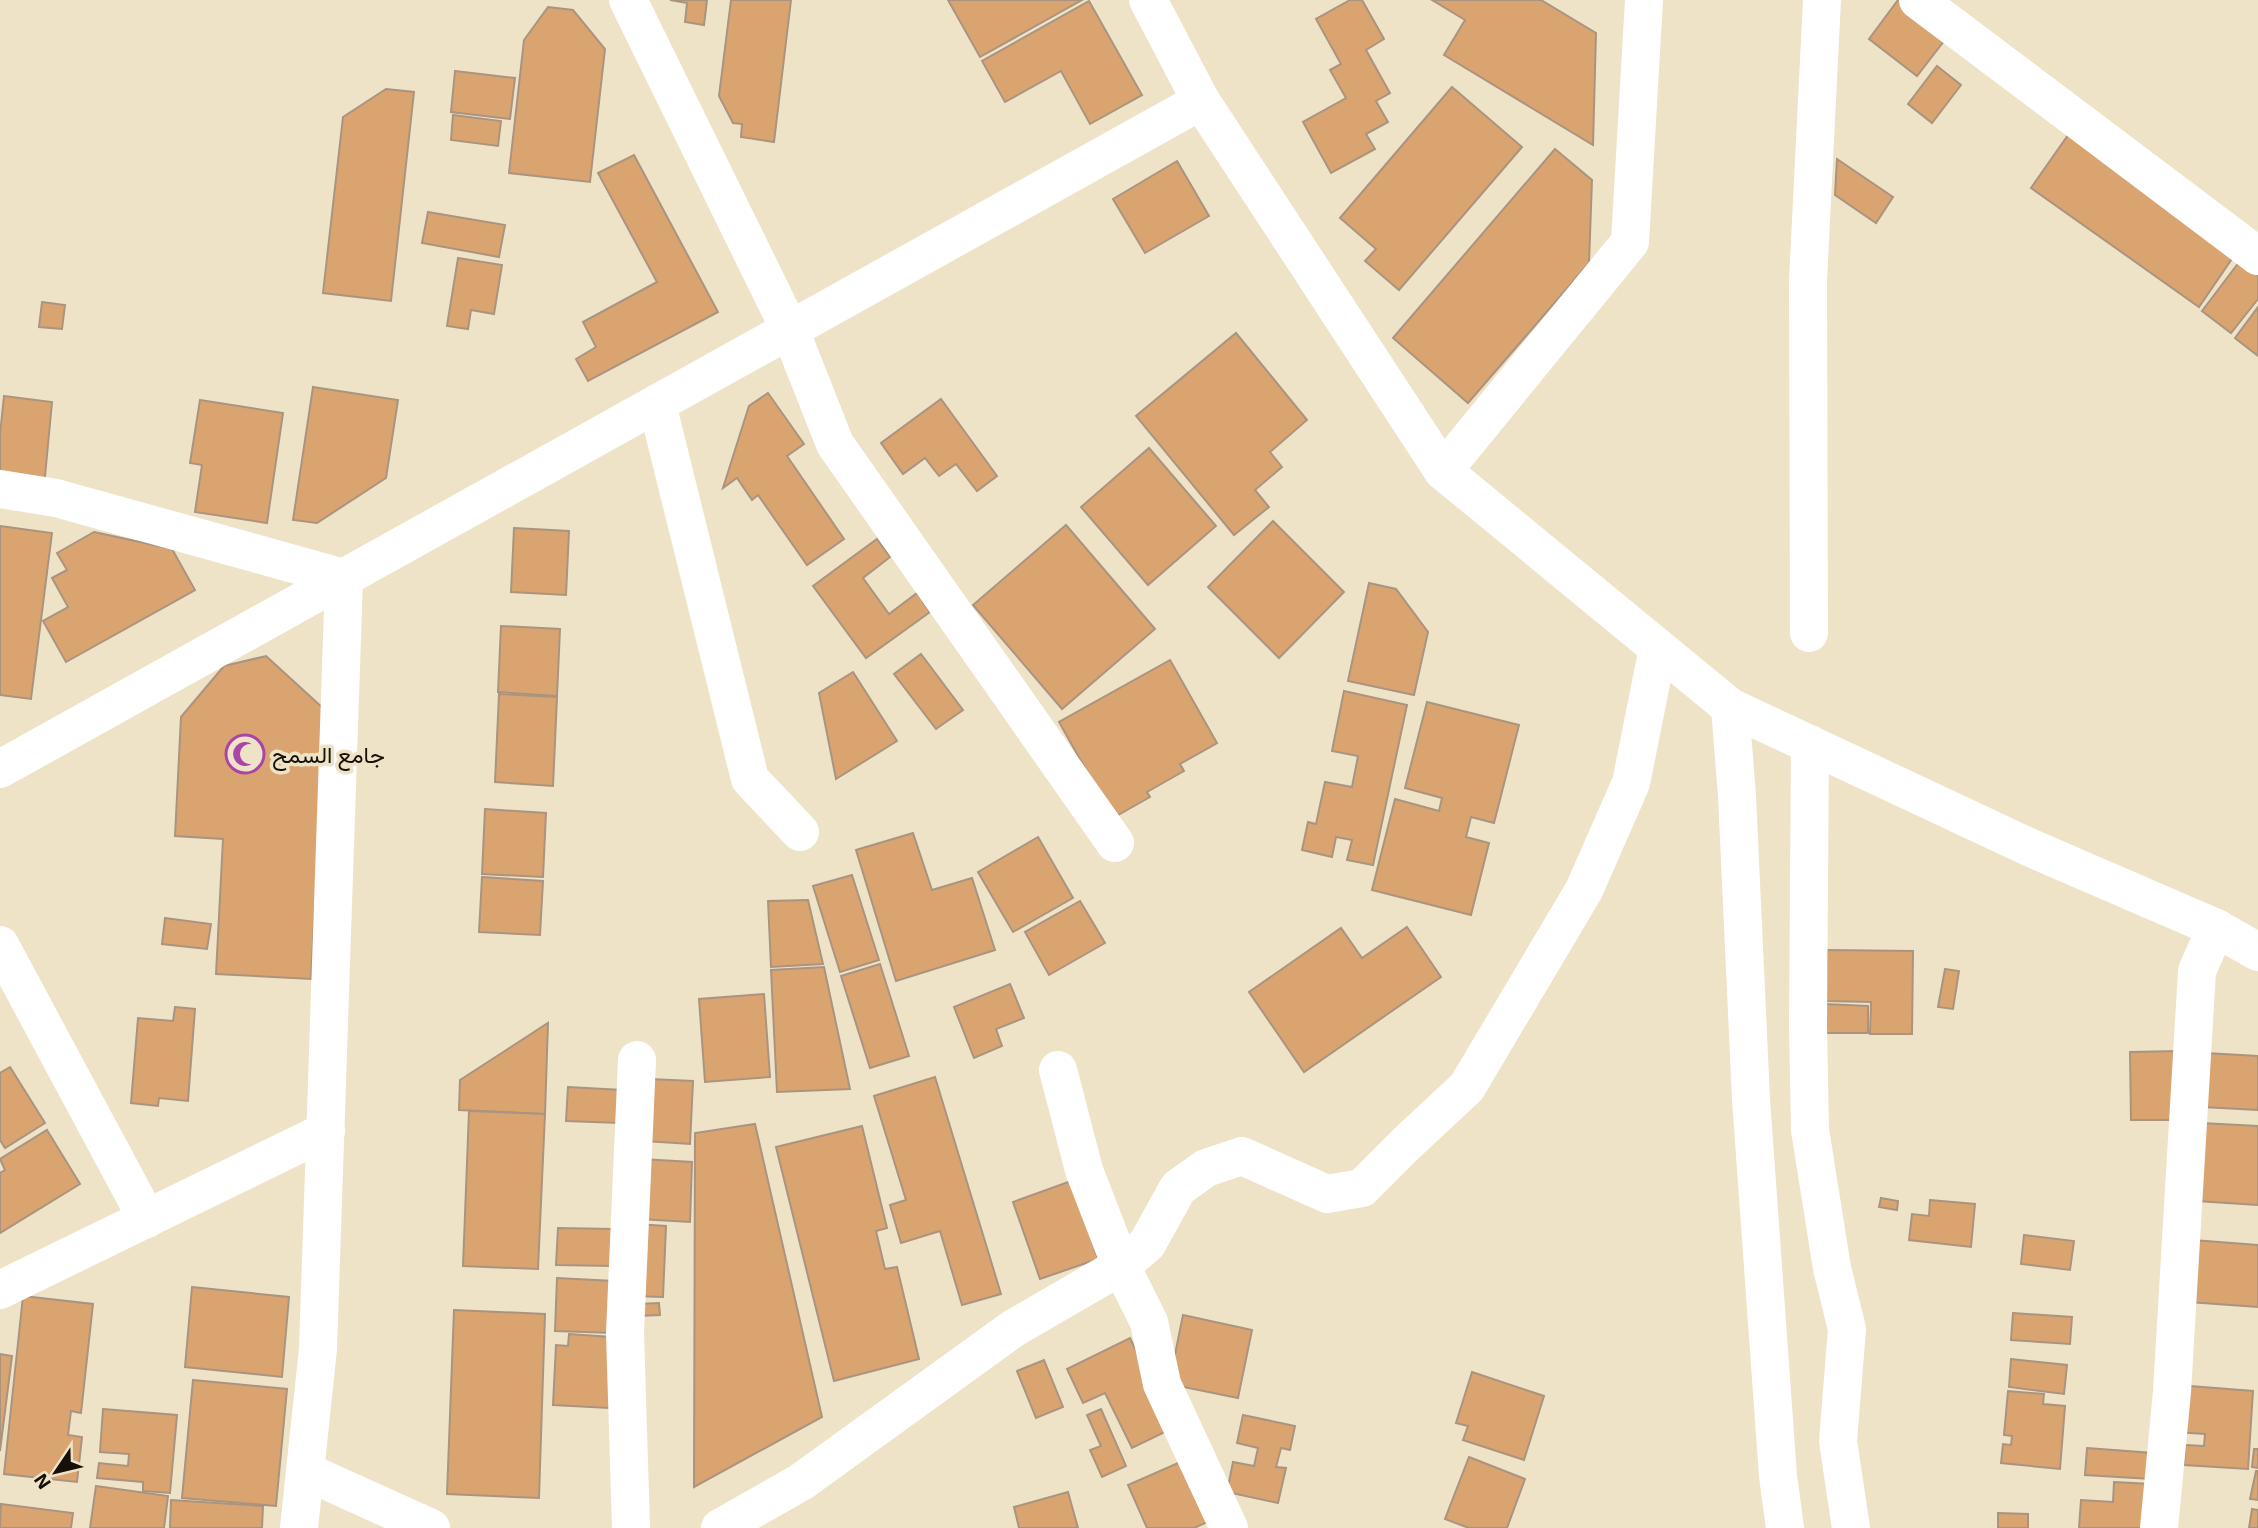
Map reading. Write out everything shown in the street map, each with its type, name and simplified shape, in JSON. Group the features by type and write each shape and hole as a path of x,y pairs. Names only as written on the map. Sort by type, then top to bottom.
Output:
{"street":[{"path":"628,0 790,330 835,444 1115,843"},
{"path":"1148,0 1201,101 1443,471 1730,707 2031,848 2216,928 2258,952"},
{"path":"1443,471 1630,242 1644,0"},
{"path":"1808,633 1808,281 1822,0"},
{"path":"1918,0 2258,256"},
{"path":"0,769 1201,101"},
{"path":"657,404 750,779 800,832"},
{"path":"0,489 56,498 344,578"},
{"path":"299,1528 318,1349 344,578"},
{"path":"720,1528 801,1482 1014,1328 1121,1266 1147,1244 1178,1188 1206,1168 1242,1156 1327,1194 1362,1188 1467,1087 1584,890 1631,783 1658,648"},
{"path":"1730,707 1737,796 1751,1099 1785,1528"},
{"path":"1810,744 1810,1130 1832,1268 1847,1329 1838,1441 1851,1528"},
{"path":"2159,1528 2172,1392 2197,971 2216,928"},
{"path":"0,945 146,1219"},
{"path":"631,1528 625,1333 637,1060"},
{"path":"1058,1070 1084,1170 1121,1266 1149,1322 1162,1384 1229,1528"},
{"path":"1751,1099 1810,1130"},
{"path":"0,1290 326,1131"},
{"path":"305,1471 431,1528"}],"building":[{"path":"670,0 707,0 704,25 685,22 687,3"},
{"path":"731,0 791,0 774,142 741,137 742,124 733,123 719,96"},
{"path":"948,0 1082,0 980,57"},
{"path":"1350,0 1362,0 1384,39 1366,50 1390,93 1376,101 1388,122 1366,134 1375,149 1331,173 1303,122 1346,98 1330,70 1341,64 1316,19"},
{"path":"1432,0 1541,0 1596,33 1593,145 1444,55 1465,20"},
{"path":"1898,0 1909,0 1951,32 1917,76 1869,39"},
{"path":"1089,1 1142,95 1090,124 1061,71 1005,102 982,61"},
{"path":"548,7 573,10 605,49 590,182 509,173 524,40"},
{"path":"1937,66 1961,85 1932,123 1908,104"},
{"path":"455,71 515,78 510,119 451,112"},
{"path":"1452,87 1522,147 1399,290 1365,261 1376,249 1340,218"},
{"path":"386,89 414,92 391,301 323,293 343,117"},
{"path":"453,115 501,121 498,146 451,140"},
{"path":"2073,128 2240,247 2199,307 2031,188"},
{"path":"1555,149 1592,180 1589,263 1468,403 1393,338"},
{"path":"634,155 718,312 588,381 576,359 596,347 583,322 657,282 598,173"},
{"path":"1837,159 1893,197 1876,223 1835,195"},
{"path":"1177,161 1209,216 1145,253 1113,199"},
{"path":"428,212 505,225 499,257 422,243"},
{"path":"458,258 502,265 494,314 471,310 468,329 447,326"},
{"path":"2240,261 2258,275 2258,299 2231,333 2202,311"},
{"path":"42,302 65,305 62,329 39,327"},
{"path":"2258,307 2258,356 2235,338"},
{"path":"1236,333 1307,420 1270,452 1282,467 1255,490 1269,507 1234,535 1136,416"},
{"path":"313,387 398,400 386,478 317,523 293,520"},
{"path":"768,393 804,444 787,456 844,539 807,565 758,495 752,500 737,478 723,488 749,406"},
{"path":"4,396 52,402 44,487 0,482 0,434"},
{"path":"941,399 997,476 977,491 956,464 939,476 925,458 903,474 881,443"},
{"path":"200,400 283,413 267,523 195,512 202,465 190,463"},
{"path":"1149,448 1216,526 1148,585 1081,507"},
{"path":"1273,521 1344,592 1279,658 1208,587"},
{"path":"1066,525 1155,629 1062,709 973,605"},
{"path":"0,526 52,533 31,699 0,695"},
{"path":"514,528 569,531 566,595 511,592"},
{"path":"94,532 172,549 195,590 66,662 43,621 68,607 52,578 67,570 57,553"},
{"path":"877,539 890,557 863,578 889,614 917,593 930,612 866,658 813,586"},
{"path":"1369,583 1396,589 1428,632 1414,695 1348,681"},
{"path":"501,626 560,629 557,696 498,692"},
{"path":"921,654 963,710 936,729 894,674"},
{"path":"266,656 325,710 311,979 216,974 223,839 175,836 181,717 224,666"},
{"path":"1170,660 1217,743 1180,764 1184,771 1147,792 1150,797 1113,818 1059,722"},
{"path":"853,672 897,741 836,779 819,693"},
{"path":"1344,691 1407,705 1373,865 1347,860 1352,840 1336,837 1332,857 1302,850 1308,822 1316,824 1325,782 1352,787 1358,756 1332,751"},
{"path":"499,694 557,697 553,786 495,782"},
{"path":"1427,702 1519,725 1494,823 1471,817 1466,837 1489,843 1471,915 1372,890 1395,799 1439,811 1442,798 1405,788"},
{"path":"485,809 546,813 543,877 482,874"},
{"path":"913,833 932,890 972,878 995,950 896,981 856,850"},
{"path":"1038,837 1073,898 1013,932 978,872"},
{"path":"852,875 879,960 840,972 813,886"},
{"path":"482,877 543,881 540,935 479,932"},
{"path":"808,900 823,964 771,967 768,901"},
{"path":"1080,901 1105,943 1049,975 1025,932"},
{"path":"165,918 211,924 207,949 162,944"},
{"path":"1407,927 1441,977 1304,1072 1249,992 1341,928 1362,958"},
{"path":"1827,950 1913,951 1912,1034 1870,1034 1871,1002 1826,1001"},
{"path":"880,964 909,1056 870,1068 841,976"},
{"path":"824,967 850,1089 777,1092 771,970"},
{"path":"1945,969 1959,971 1953,1009 1938,1007"},
{"path":"1010,984 1024,1018 996,1029 1002,1046 974,1058 954,1007"},
{"path":"764,994 770,1077 705,1082 699,999"},
{"path":"1825,1004 1868,1006 1868,1033 1824,1033"},
{"path":"175,1007 195,1009 188,1101 159,1098 158,1106 131,1103 138,1018 173,1021"},
{"path":"548,1023 545,1114 459,1110 460,1080"},
{"path":"2179,1051 2180,1120 2131,1120 2130,1052"},
{"path":"2206,1053 2258,1056 2258,1110 2203,1107"},
{"path":"10,1067 45,1123 5,1148 0,1140 0,1073"},
{"path":"935,1077 1001,1294 962,1305 940,1231 901,1243 890,1205 906,1200 874,1096"},
{"path":"649,1079 693,1081 690,1144 645,1141"},
{"path":"568,1087 622,1090 620,1123 566,1121"},
{"path":"469,1111 545,1114 538,1269 463,1266"},
{"path":"2201,1123 2258,1126 2258,1205 2197,1201"},
{"path":"755,1124 822,1417 694,1487 695,1133"},
{"path":"862,1126 887,1228 876,1231 885,1269 897,1267 919,1359 834,1381 776,1147"},
{"path":"47,1130 80,1184 0,1233 0,1173 5,1170 0,1159"},
{"path":"641,1159 692,1162 690,1222 639,1219"},
{"path":"1071,1181 1098,1259 1040,1279 1013,1202"},
{"path":"1881,1198 1898,1201 1897,1210 1879,1207"},
{"path":"1930,1200 1975,1204 1971,1247 1909,1240 1912,1214 1929,1216"},
{"path":"636,1224 666,1226 663,1297 632,1296"},
{"path":"558,1228 614,1229 613,1266 556,1265"},
{"path":"2024,1235 2074,1241 2070,1270 2021,1264"},
{"path":"2193,1240 2258,1245 2258,1307 2189,1302"},
{"path":"557,1278 614,1281 613,1333 555,1331"},
{"path":"192,1287 289,1297 282,1377 185,1367"},
{"path":"23,1296 93,1304 81,1413 71,1411 68,1435 82,1437 77,1482 4,1474"},
{"path":"659,1303 660,1315 638,1316 637,1304"},
{"path":"454,1310 545,1314 539,1498 447,1494"},
{"path":"2013,1313 2072,1317 2070,1344 2011,1340"},
{"path":"1183,1315 1252,1330 1238,1398 1169,1384"},
{"path":"569,1334 612,1337 609,1408 553,1405 556,1345 568,1346"},
{"path":"1130,1338 1173,1428 1132,1448 1105,1393 1083,1403 1067,1369"},
{"path":"0,1354 12,1356 0,1451"},
{"path":"2011,1359 2067,1365 2064,1394 2009,1387"},
{"path":"1044,1360 1063,1407 1036,1418 1017,1371"},
{"path":"1472,1372 1544,1396 1524,1460 1463,1440 1468,1426 1456,1423"},
{"path":"193,1380 287,1389 276,1506 182,1498"},
{"path":"2190,1386 2253,1391 2248,1469 2184,1465 2185,1445 2204,1446 2205,1434 2175,1432"},
{"path":"2008,1391 2044,1394 2043,1404 2065,1406 2060,1469 2001,1463 2003,1444 2011,1445 2012,1436 2004,1435"},
{"path":"103,1409 177,1415 170,1493 143,1491 143,1482 97,1478 99,1463 128,1466 129,1454 100,1452"},
{"path":"1101,1409 1126,1466 1102,1477 1090,1450 1101,1446 1087,1415"},
{"path":"1243,1415 1295,1426 1290,1450 1281,1448 1276,1467 1286,1468 1278,1503 1227,1492 1233,1462 1254,1466 1258,1448 1237,1443"},
{"path":"2087,1448 2153,1453 2151,1479 2085,1475"},
{"path":"2254,1449 2258,1449 2258,1468 2252,1467"},
{"path":"1469,1457 1525,1479 1507,1528 1469,1528 1445,1519"},
{"path":"1187,1459 1214,1519 1194,1528 1147,1528 1128,1485"},
{"path":"2258,1471 2258,1500 2250,1499"},
{"path":"2114,1482 2151,1484 2148,1528 2079,1528 2081,1500 2113,1502"},
{"path":"96,1486 168,1496 164,1528 90,1528"},
{"path":"1068,1492 1078,1528 1019,1528 1014,1507"},
{"path":"171,1500 263,1506 262,1528 170,1528"},
{"path":"1,1504 73,1513 71,1528 0,1528"},
{"path":"2252,1509 2258,1510 2258,1528 2249,1528"},
{"path":"1998,1513 2028,1514 2028,1528 1998,1528"}],"place":[{"name":"جامع السمح","path":"245,754"}]}
